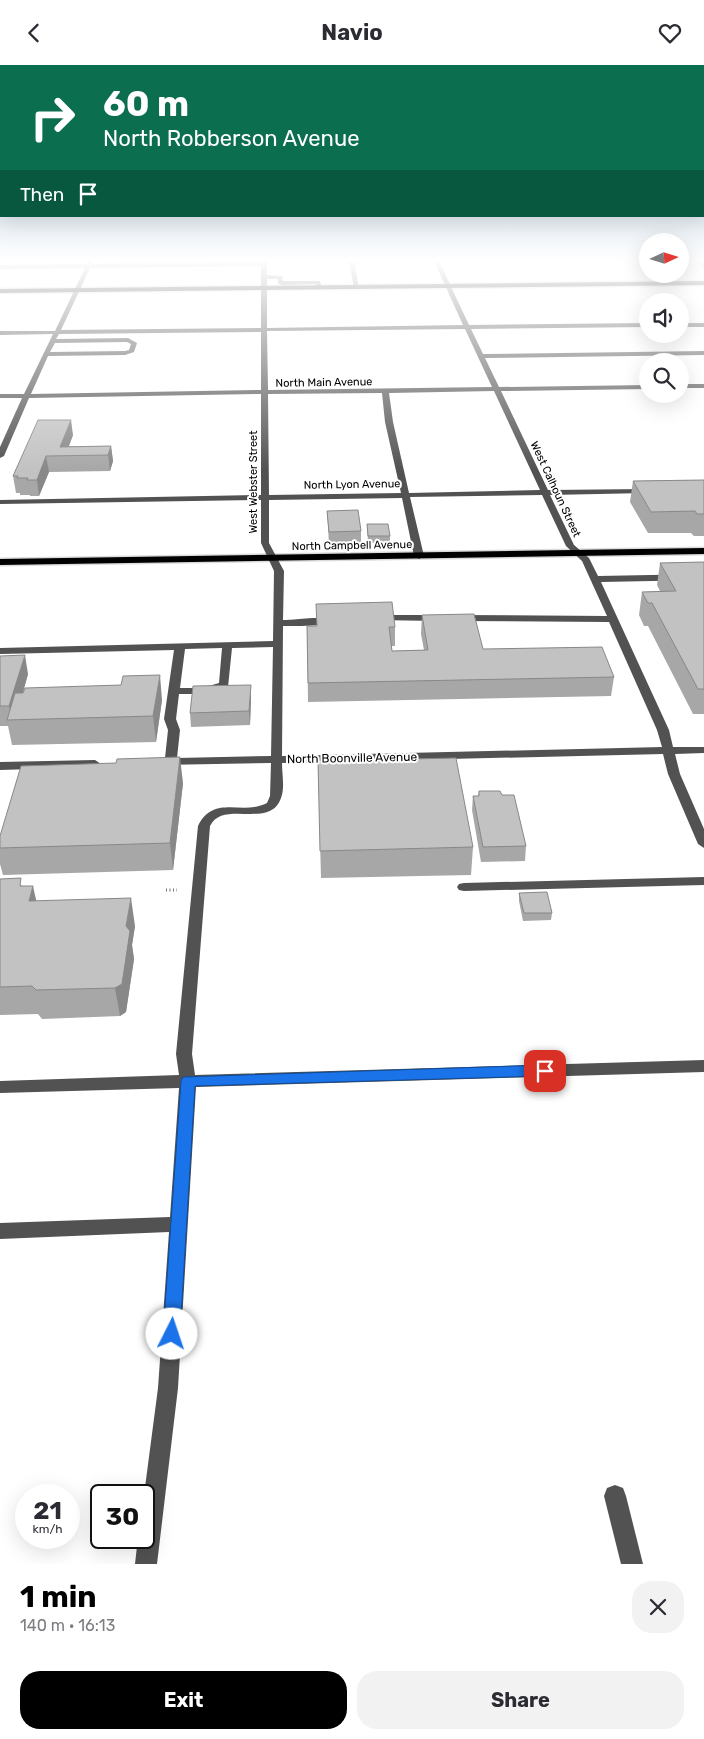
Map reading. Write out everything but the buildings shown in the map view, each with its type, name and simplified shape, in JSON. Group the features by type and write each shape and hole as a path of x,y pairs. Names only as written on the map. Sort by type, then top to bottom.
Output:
{"main road":[{"name":"North Campbell Avenue","path":"0,562 704,551"}],"street":[{"path":"0,333 130,331"},
{"name":"West Webster Street","path":"188,1081 184,1054 205,820 210,815 218,812 271,807 275,802 276,796 278,571 266,543 264,331"},
{"name":"West Calhoun Street","path":"468,331 570,546 586,560 595,579 664,730 674,774 704,844"},
{"path":"0,457 26,396 58,332"},
{"path":"47,354 125,353 132,351 134,343 128,341 53,341"},
{"path":"480,356 704,353"},
{"path":"689,386 704,386"},
{"name":"North Main Avenue","path":"0,396 639,387"},
{"path":"384,391 389,422 419,556"},
{"name":"North Lyon Avenue","path":"0,502 654,491"},
{"path":"595,579 704,577"},
{"path":"278,623 304,623 319,620 346,619"},
{"path":"364,619 613,619"},
{"path":"0,651 277,644"},
{"path":"174,691 202,691 224,685 227,645"},
{"path":"171,762 174,730 170,719 180,646"},
{"name":"North Boonville Avenue","path":"152,763 704,750"},
{"path":"0,766 105,764"},
{"path":"464,887 704,881"},
{"path":"0,1087 704,1066"},
{"path":"146,1564 168,1388 188,1081"},
{"path":"0,1231 179,1224"},
{"path":"616,1496 632,1564"}],"path":[{"path":"166,890 177,890"}],"route":[{"path":"172,1334 188,1081 545,1071"}]}
